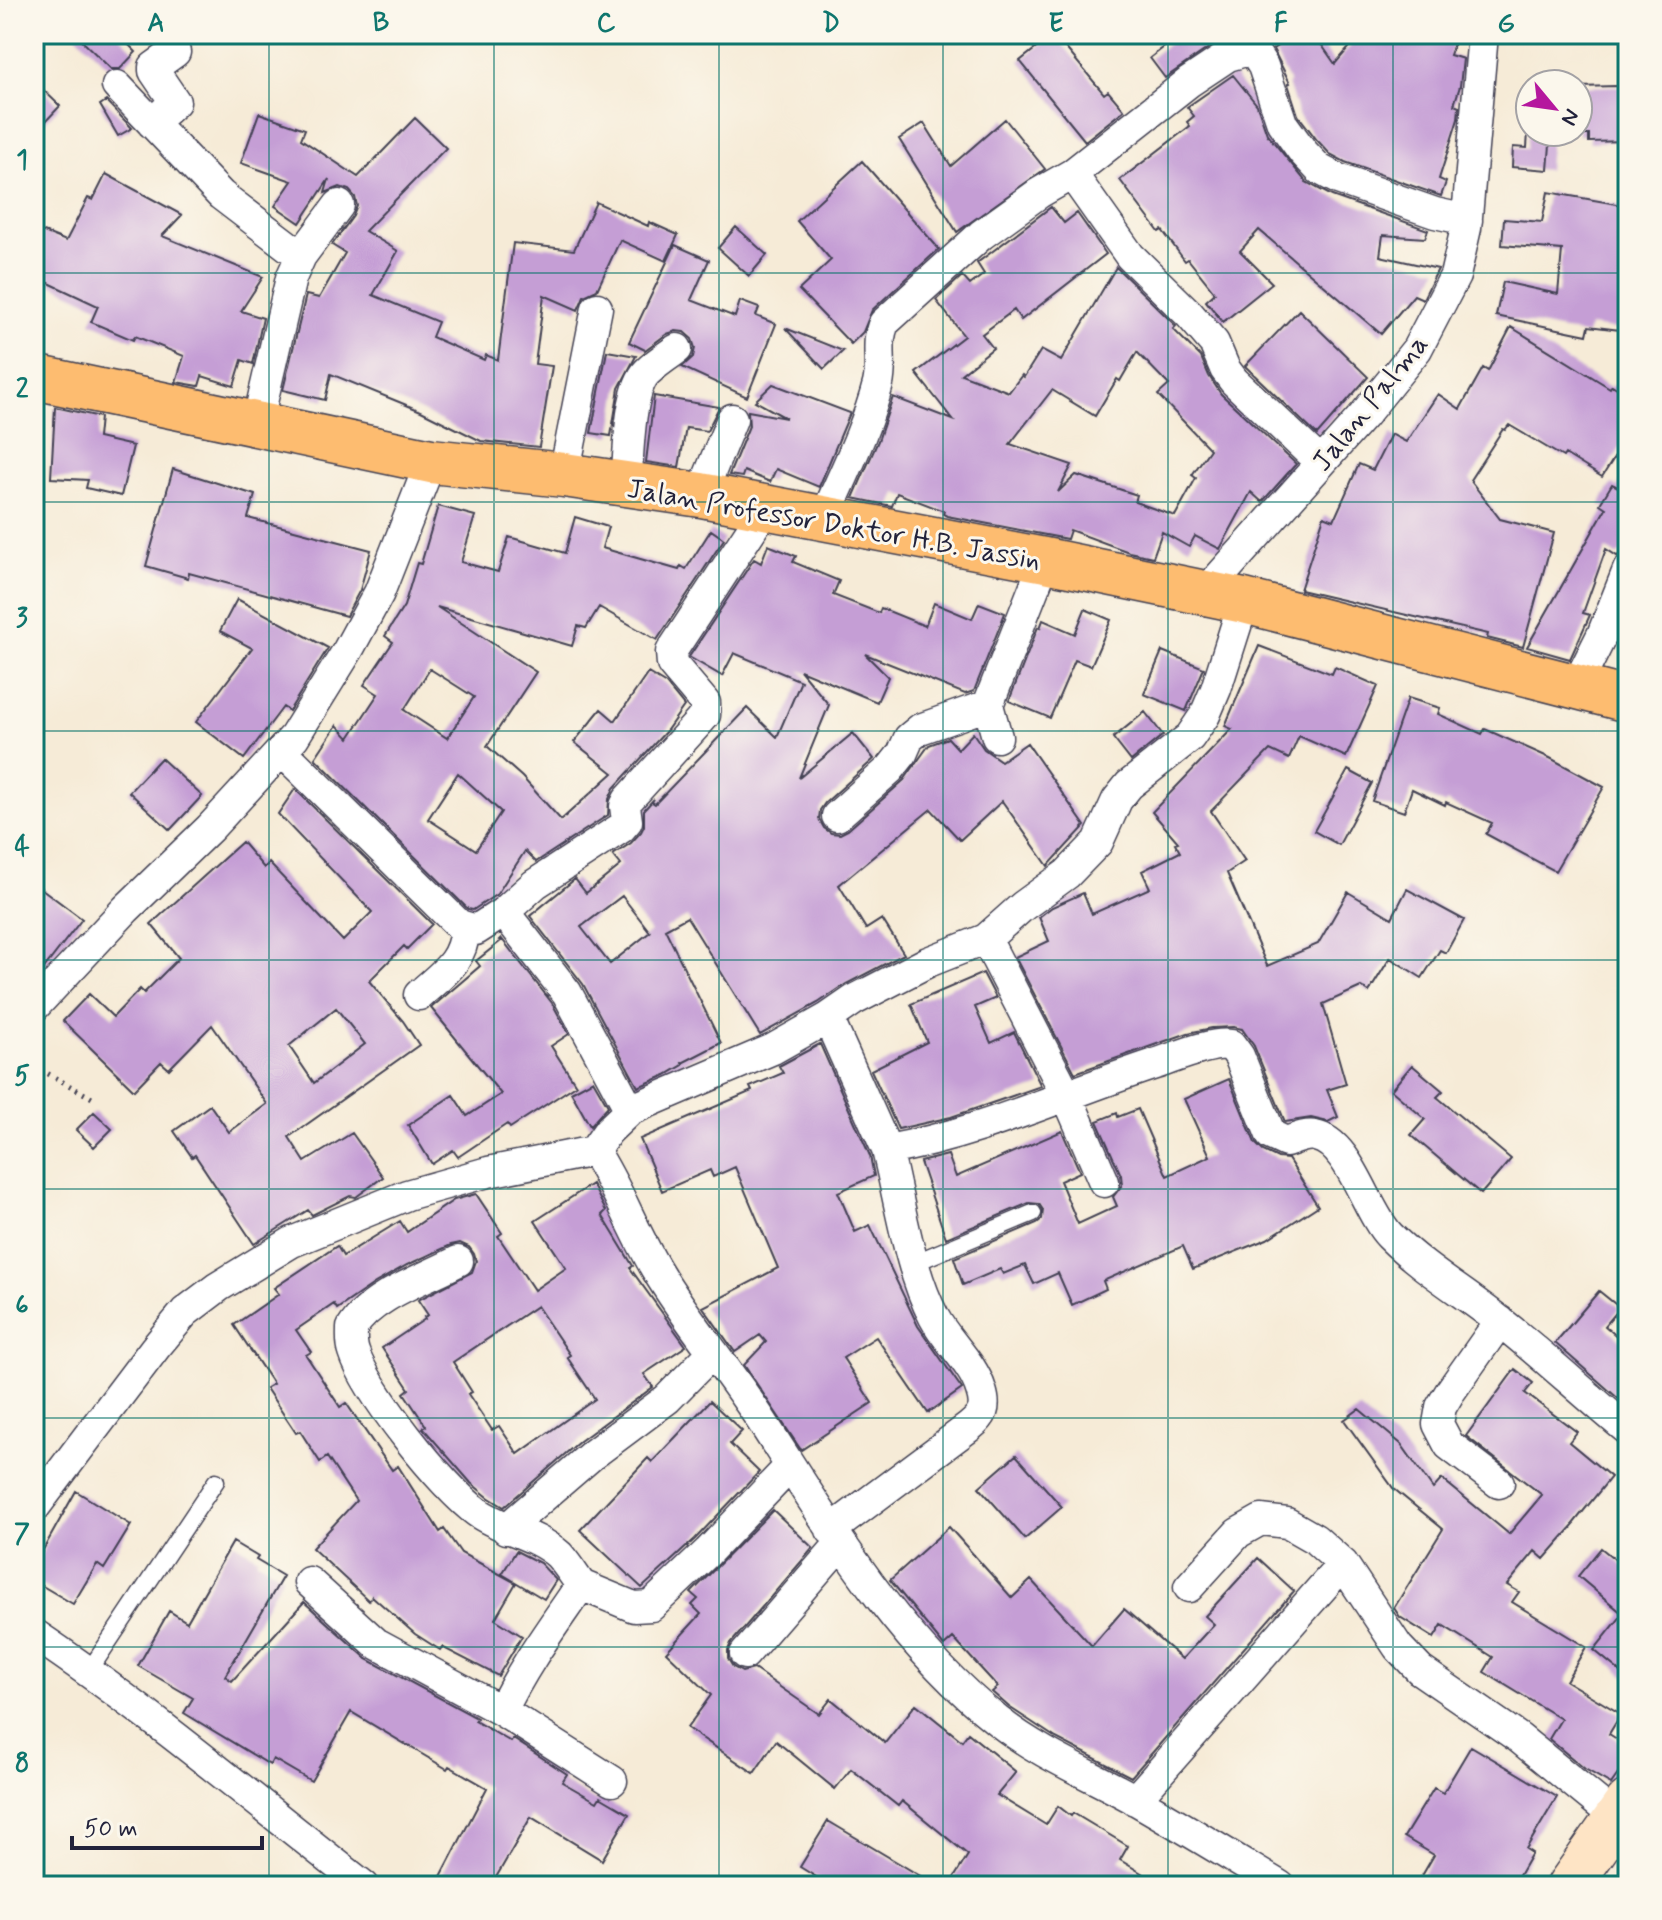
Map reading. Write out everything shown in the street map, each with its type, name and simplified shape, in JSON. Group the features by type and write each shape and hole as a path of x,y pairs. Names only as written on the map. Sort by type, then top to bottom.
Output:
{"highway":[{"name":"Jalan Professor Doktor H.B. Jassin","path":"34,377 431,461 564,475 701,495 1045,560 1224,597 1628,700"}],"street":[{"name":"Jalan Palma","path":"1224,597 1321,463 1417,349 1455,276 1467,220 1483,34"},
{"path":"825,517 869,413 879,379 879,335 884,323 981,235 1039,193 1072,174 1189,82 1247,41 1263,66 1282,123 1319,169 1338,179 1435,213 1467,220"},
{"path":"152,123 175,102 154,67 175,52"},
{"path":"117,86 221,195 301,256"},
{"path":"1072,174 1130,256 1214,343 1234,381 1321,463"},
{"path":"257,424 291,278 301,256 339,205"},
{"path":"564,475 597,308"},
{"path":"626,485 635,399 640,382 646,373 677,349"},
{"path":"701,495 732,419"},
{"path":"34,1007 282,751 313,708 379,593 431,461"},
{"path":"282,751 439,906 465,929 476,930 504,912 535,884 621,828 627,819 625,806 628,800 705,715 705,703 672,664 671,652 767,506"},
{"path":"997,737 988,705 1045,560"},
{"path":"1576,687 1602,635 1628,570"},
{"path":"34,1508 185,1312 218,1287 292,1242 407,1195 488,1172 594,1151 608,1131 630,1110 773,1049 854,1000 928,962 986,939 1081,862 1098,842 1117,800 1129,785 1190,737 1205,715 1216,689 1224,597"},
{"path":"837,816 890,769 909,738 920,729 988,705"},
{"path":"504,912 567,993 630,1110"},
{"path":"419,995 458,958 464,945 465,929"},
{"path":"986,939 1066,1094 1104,1182"},
{"path":"745,1654 835,1537 982,1417 984,1411 981,1388 934,1317 906,1239 903,1212 887,1150 828,1018"},
{"path":"887,1150 934,1142 1185,1054 1223,1044 1231,1045 1239,1056 1271,1135 1286,1142 1306,1135 1328,1141 1339,1151 1370,1211 1390,1236 1500,1321 1628,1430"},
{"path":"594,1151 661,1277 835,1537 885,1606 1001,1724 1065,1765 1135,1800 1280,1886"},
{"path":"458,1261 378,1300 358,1319 352,1328 351,1340 362,1371 450,1490 476,1512 558,1554 581,1585 634,1607 651,1606 708,1552 790,1466"},
{"path":"1499,1483 1449,1445 1438,1424 1441,1407 1450,1392 1500,1321"},
{"path":"506,1529 592,1455 667,1399 713,1352"},
{"path":"1189,1587 1238,1533 1261,1520 1287,1523 1315,1539 1343,1564 1393,1639 1420,1670 1624,1816 1569,1886"},
{"path":"1135,1800 1343,1564"},
{"path":"309,1582 376,1643 502,1711 612,1781"},
{"path":"502,1711 530,1658 581,1585"},
{"path":"34,1634 89,1671 364,1886"}],"lane":[{"path":"914,1263 1033,1213"},
{"path":"89,1671 216,1481"}],"path":[{"path":"34,1066 92,1098"}],"building":[{"path":"75,34 118,34 136,52 120,69 111,69"},
{"path":"1054,34 1104,94 1108,91 1124,110 1085,141 1020,61"},
{"path":"1181,34 1216,34 1220,40 1165,78 1150,58"},
{"path":"1294,34 1314,34 1335,64 1361,34 1457,34 1450,55 1463,59 1454,105 1459,107 1458,119 1439,179 1446,182 1441,196 1345,162 1330,154 1317,140 1298,115 1290,83 1273,49"},
{"path":"1233,75 1257,105 1267,134 1306,182 1332,196 1428,230 1425,238 1383,235 1380,256 1438,269 1423,299 1414,295 1381,334 1259,230 1240,251 1272,283 1223,322 1206,301 1215,293 1162,230 1159,232 1120,180 1190,126 1187,122 1194,116 1187,107"},
{"path":"34,81 60,106 44,123 34,114"},
{"path":"1594,87 1628,88 1628,141 1594,142"},
{"path":"106,101 132,128 118,136 100,105"},
{"path":"259,113 305,129 301,139 358,177 415,118 446,148 365,231 398,251 373,295 438,322 432,337 484,360 486,355 498,360 513,243 574,250 596,202 648,226 649,222 678,235 666,261 620,240 597,290 584,296 578,310 544,295 535,364 552,366 539,447 481,441 421,411 331,374 325,400 283,390 306,295 319,298 345,253 332,245 357,206 349,190 340,187 325,193 329,179 300,223 275,206 292,181 241,163"},
{"path":"1005,119 1045,169 957,232 899,139 924,123 951,166"},
{"path":"1513,147 1550,148 1548,170 1512,167"},
{"path":"862,161 939,249 872,310 863,332 851,344 799,290 831,260 797,221"},
{"path":"106,174 182,215 162,236 263,277 241,311 263,318 253,364 242,360 234,386 202,376 199,386 176,382 184,356 135,336 133,340 91,322 98,306 34,276 34,228 66,241 88,198 93,200"},
{"path":"1548,192 1628,206 1628,331 1589,326 1587,335 1496,316 1503,282 1558,294 1562,250 1502,245 1504,219 1542,222"},
{"path":"1051,207 1064,223 1077,213 1106,254 1021,320 1014,310 982,334 993,348 961,374 1009,392 1022,375 1024,377 1041,350 1061,361 1116,267 1176,326 1173,329 1201,357 1221,394 1296,464 1262,502 1251,492 1220,549 1195,536 1189,547 1162,532 1153,557 1129,552 1070,530 1067,539 947,516 943,514 944,511 897,493 892,506 853,498 893,397 953,420 916,373 964,336 936,300 962,276 970,285 984,274 977,263","holes":["1137,352 1169,385 1158,395 1210,449 1192,475 1196,478 1175,516 1135,502 1137,495 1076,475 1058,492 1072,465 1010,444 1052,390 1095,416"]},
{"path":"736,227 767,255 749,276 718,248"},
{"path":"675,245 709,260 691,300 735,317 740,301 759,308 756,316 776,324 747,397 682,367 693,357 695,348 692,339 684,332 667,334 645,350 629,342"},
{"path":"1299,310 1368,377 1317,435 1245,366"},
{"path":"1511,327 1610,388 1612,385 1628,395 1628,436 1602,477 1509,425 1503,429 1470,480 1500,519 1554,533 1523,647 1487,638 1488,634 1300,590 1324,516 1334,520 1359,464 1373,470 1391,434 1406,442 1438,394 1460,409 1483,368 1488,371"},
{"path":"785,328 843,351 824,369"},
{"path":"607,351 636,356 619,388 611,436 591,433"},
{"path":"773,384 850,413 819,487 776,469 770,482 744,471 742,477 729,475 749,426 748,411 786,418 755,401"},
{"path":"654,396 719,407 707,431 686,428 679,467 646,462"},
{"path":"55,407 100,417 98,438 133,446 121,496 86,488 88,480 51,478"},
{"path":"173,469 255,495 248,518 371,550 360,590 346,616 189,573 188,578 146,566"},
{"path":"1628,470 1628,542 1617,556 1606,549 1583,613 1590,615 1570,659 1527,647 1606,508 1600,504 1612,484 1618,487"},
{"path":"438,506 475,516 461,562 498,572 509,537 565,553 575,517 608,527 602,548 679,570 681,566 686,569 711,530 724,539 657,640 599,607 586,628 578,626 572,646 437,607 536,672 487,746 522,777 561,820 613,773 574,742 601,709 615,721 648,673 666,684 684,706 667,730 614,788 609,799 608,815 536,862 525,851 497,894 473,910 468,909 315,758 337,725 349,738 378,694 364,685 393,642 385,636 404,606 417,563 421,564","holes":["430,669 474,697 447,738 404,710","458,773 501,812 476,850 428,819"]},
{"path":"768,545 796,556 793,562 839,581 833,595 879,613 881,608 925,626 934,603 972,619 979,603 1005,613 974,691 965,694 865,654 888,677 877,702 800,670 829,705 799,778 853,733 874,759 825,803 819,819 824,828 840,834 848,830 904,780 929,745 948,738 958,749 973,733 984,749 1001,761 1027,743 1085,826 1048,866 1002,801 960,840 931,809 839,885 866,929 882,919 904,954 760,1035 687,917 665,929 721,1043 666,1075 638,1087 583,984 530,916 575,879 586,893 621,865 613,855 641,832 644,810 654,799 652,802 655,804 747,708 777,737 801,681 734,653 722,676 689,657 754,559 761,563","holes":["622,896 650,932 610,964 581,927"]},
{"path":"237,599 328,648 289,711 283,707 244,759 196,722 252,648 220,631"},
{"path":"1085,609 1111,620 1091,666 1075,660 1050,718 1009,701 1043,620 1075,634"},
{"path":"1259,646 1332,674 1335,667 1378,686 1346,757 1299,736 1289,759 1270,750 1211,811 1245,861 1227,873 1267,966 1318,944 1348,892 1392,918 1407,889 1464,920 1446,953 1440,950 1422,978 1390,958 1369,992 1361,987 1323,1004 1346,1084 1327,1090 1338,1117 1328,1122 1311,1118 1285,1122 1254,1046 1242,1029 1233,1027 1188,1033 1075,1073 1015,957 1049,941 1039,917 1052,907 1083,893 1092,914 1150,888 1142,871 1180,852 1175,843 1178,842 1152,812 1232,729 1225,726"},
{"path":"1162,651 1204,668 1186,711 1144,694"},
{"path":"1408,698 1440,708 1438,714 1482,734 1485,729 1550,758 1604,787 1555,871 1486,834 1492,823 1446,802 1445,805 1412,789 1404,812 1372,801"},
{"path":"1145,712 1163,735 1131,761 1113,738"},
{"path":"161,758 202,796 170,830 129,792"},
{"path":"1348,770 1372,783 1339,845 1314,831"},
{"path":"295,789 432,924 407,949 404,946 369,981 419,1045 289,1137 305,1162 352,1133 383,1177 356,1197 350,1196 312,1215 308,1210 254,1244 195,1155 192,1157 174,1131 210,1105 229,1132 267,1104 212,1025 169,1069 161,1062 134,1090 63,1021 89,994 113,1017 140,989 144,993 179,958 151,924 242,842 264,868 269,863 343,941 372,912 278,814","holes":["336,1008 365,1044 314,1083 289,1046"]},
{"path":"34,883 82,919 34,981"},
{"path":"501,938 552,1003 569,1034 551,1046 576,1085 510,1128 507,1124 458,1157 453,1150 432,1164 408,1125 453,1095 467,1116 501,1094 431,1008 480,966 476,961"},
{"path":"983,973 996,998 975,1007 991,1043 1014,1032 1041,1086 951,1117 898,1129 871,1070 927,1042 911,1004"},
{"path":"820,1044 870,1156 874,1176 838,1192 855,1232 870,1225 918,1326 962,1389 928,1413 876,1337 843,1358 872,1403 801,1450 744,1365 766,1342 760,1335 735,1352 703,1307 778,1268 735,1167 713,1177 710,1170 662,1191 640,1139 752,1091 750,1087 783,1073 779,1066"},
{"path":"1412,1065 1443,1091 1437,1097 1511,1159 1481,1194 1411,1135 1425,1119 1391,1090"},
{"path":"1229,1079 1255,1143 1263,1151 1288,1159 1318,1206 1267,1239 1193,1269 1183,1246 1103,1281 1106,1289 1072,1305 1058,1273 1034,1284 1025,1265 1003,1274 1000,1269 963,1285 954,1258 1037,1223 1042,1219 1043,1210 1039,1204 1029,1203 946,1238 920,1162 948,1155 956,1177 1062,1131 1080,1172 1060,1181 1078,1224 1117,1206 1113,1197 1122,1185 1121,1175 1097,1121 1138,1109 1167,1176 1210,1156 1184,1099"},
{"path":"593,1080 608,1106 590,1126 571,1092"},
{"path":"94,1112 112,1129 94,1147 76,1130"},
{"path":"592,1184 606,1211 602,1215 633,1266 630,1268 686,1346 644,1374 653,1387 580,1441 504,1507 471,1483 423,1428 426,1426 404,1393 409,1389 382,1348 428,1315 418,1300 472,1272 476,1261 469,1247 460,1243 451,1245 407,1265 337,1309 334,1304 296,1330 311,1352 306,1355 340,1407 346,1403 392,1470 398,1466 440,1532 444,1529 461,1553 516,1583 495,1619 522,1636 498,1676 442,1647 440,1650 415,1634 372,1596 369,1601 312,1548 356,1501 327,1457 320,1462 300,1431 296,1433 266,1388 273,1384 234,1325 279,1294 274,1288 337,1246 343,1256 400,1221 407,1232 454,1200 476,1194 502,1233 498,1236 534,1290 566,1268 535,1221","holes":["537,1306 570,1355 567,1357 595,1399 518,1454 499,1426 492,1430 468,1394 472,1392 453,1362"]},
{"path":"1599,1291 1620,1308 1605,1326 1628,1346 1628,1407 1555,1343"},
{"path":"1515,1369 1533,1383 1525,1393 1577,1432 1569,1442 1611,1477 1544,1559 1535,1551 1507,1585 1519,1592 1512,1602 1586,1647 1566,1681 1621,1714 1609,1734 1628,1746 1628,1760 1611,1784 1585,1769 1549,1739 1561,1719 1484,1672 1493,1657 1442,1625 1434,1638 1400,1617 1394,1608 1443,1529 1393,1488 1344,1420 1359,1409 1401,1444 1433,1489 1442,1479 1509,1534 1542,1495 1466,1436"},
{"path":"710,1401 742,1431 730,1444 759,1472 695,1539 642,1588 580,1530 648,1458 652,1462"},
{"path":"1016,1455 1062,1507 1025,1539 979,1487"},
{"path":"76,1491 131,1525 104,1569 97,1564 73,1604 34,1581 34,1566"},
{"path":"773,1510 813,1548 731,1643 728,1659 733,1667 742,1672 754,1669 819,1714 831,1699 885,1743 916,1704 962,1741 968,1733 1016,1772 997,1795 1046,1825 1058,1806 1071,1816 1073,1813 1128,1846 1120,1860 1163,1886 949,1886 968,1855 902,1801 898,1806 851,1769 835,1789 776,1741 754,1773 687,1728 711,1695 666,1652 701,1614 692,1605 698,1599 691,1593"},
{"path":"949,1527 1012,1598 1031,1580 1092,1646 1124,1609 1182,1659 1214,1624 1205,1616 1258,1558 1294,1591 1131,1777 1056,1738 1009,1707 992,1692 998,1687 953,1638 944,1646 890,1580"},
{"path":"233,1542 283,1576 225,1676 232,1681 304,1602 367,1659 477,1718 475,1721 511,1742 513,1739 567,1774 562,1782 597,1802 600,1797 629,1814 602,1860 531,1817 491,1886 436,1886 487,1788 449,1766 447,1769 351,1712 311,1781 273,1759 270,1765 184,1713 193,1698 138,1666 169,1611 187,1622"},
{"path":"1601,1548 1628,1570 1628,1678 1594,1650 1623,1614 1578,1576"},
{"path":"516,1551 540,1563 556,1580 544,1599 502,1574"},
{"path":"1471,1746 1557,1797 1526,1849 1532,1853 1513,1886 1416,1886 1434,1855 1404,1837 1434,1788 1443,1793"},
{"path":"828,1821 937,1886 831,1886 800,1867"}]}
